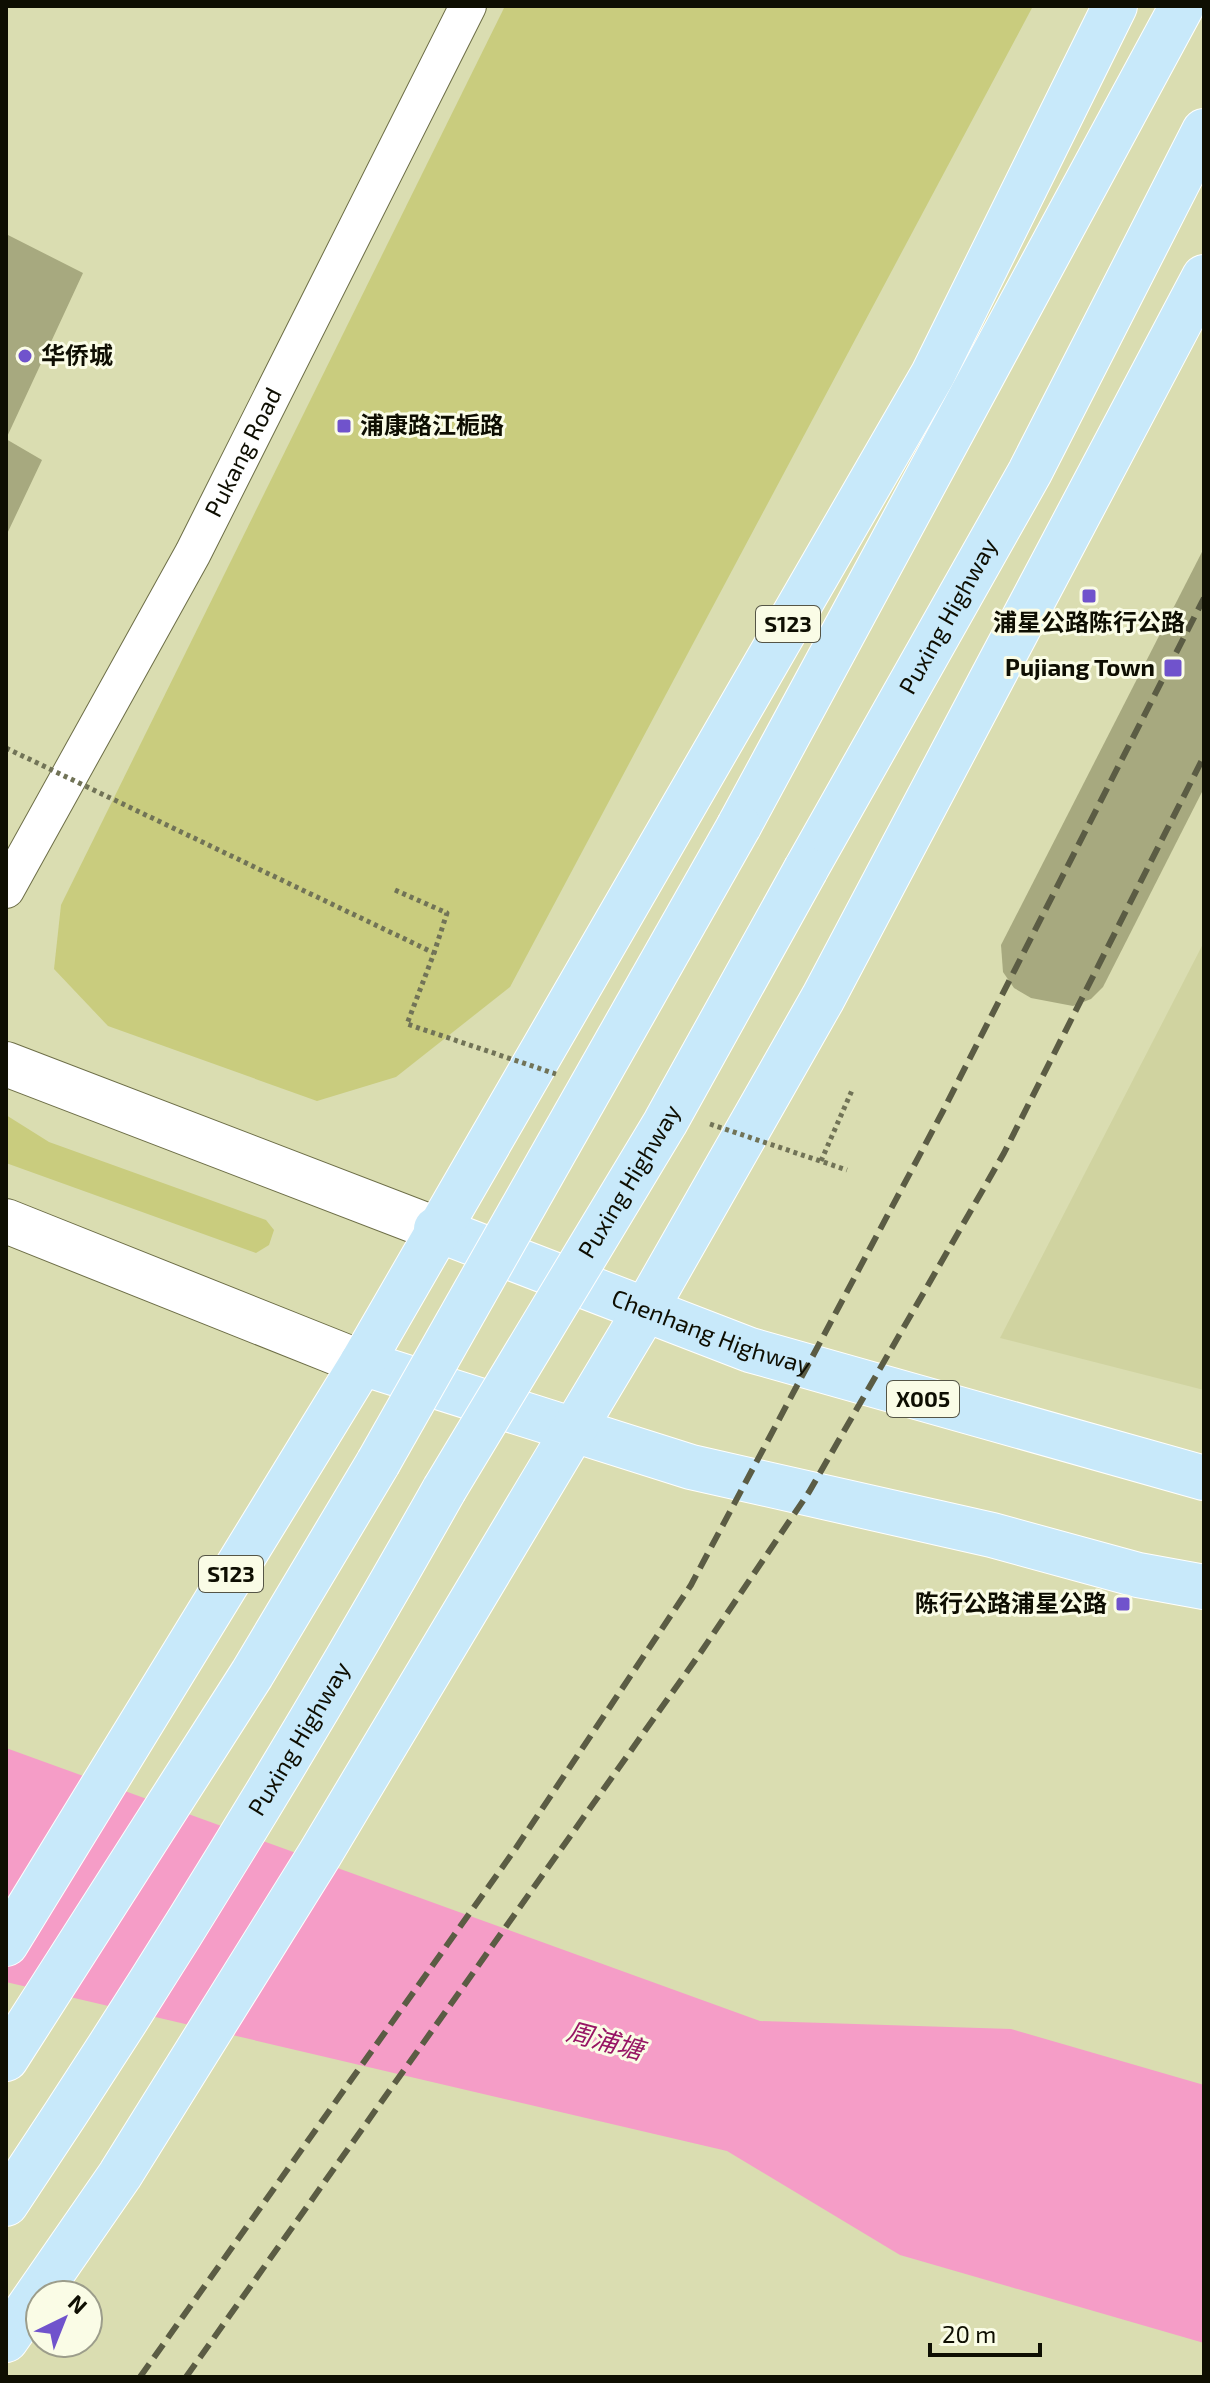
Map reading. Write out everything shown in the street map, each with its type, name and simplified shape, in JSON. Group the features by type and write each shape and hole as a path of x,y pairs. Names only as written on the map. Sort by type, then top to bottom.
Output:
{"main road":[{"name":"S123","path":"6,1944 362,1363 436,1229 933,374 1115,6"},
{"name":"S123","path":"6,2059 252,1674 378,1463 739,826 1182,6"},
{"name":"Puxing Highway","path":"6,2204 350,1657 444,1490 665,1123 1030,472 1204,131"},
{"path":"6,2340 120,2175 320,1854 646,1309 823,998 1204,277"},
{"name":"Chenhang Highway","path":"6,1064 750,1350 1204,1478"},
{"path":"6,1221 362,1363 691,1467 992,1535 1138,1575 1204,1587"}],"street":[{"name":"Pukang Road","path":"6,890 193,553 468,6"}],"path":[{"path":"6,748 434,953"},
{"path":"395,890 447,913 407,1024 570,1078"},
{"path":"821,1161 853,1088"},
{"path":"703,1122 847,1170"}],"shaded area":[{"path":"505,6 1033,6 510,987 396,1077 317,1101 108,1026 54,969 61,905"},
{"path":"1204,942 1204,1390 1000,1338"},
{"path":"6,1115 49,1142 266,1220 274,1230 269,1245 256,1253 6,1163"}],"water":[{"name":"周浦塘","path":"6,1748 760,2021 1011,2029 1204,2085 1204,2343 900,2255 727,2151 6,1982"}],"building":[{"name":"华侨城","path":"6,234 83,273 6,439"},
{"path":"6,439 42,460 6,536"},
{"name":"Pujiang Town","path":"1204,548 1204,788 1103,987 1091,999 1073,1006 1031,998 1014,988 1003,972 1001,945"}],"railway":[{"path":"140,2377 516,1848 691,1585 943,1111 1204,598"},
{"path":"186,2377 701,1652 809,1492 1004,1153 1204,756"}],"place":[{"name":"华侨城","path":"25,356"},
{"name":"浦康路江栀路","path":"344,426"},
{"name":"浦星公路陈行公路","path":"1089,596"},
{"name":"Pujiang Town","path":"1173,668"},
{"name":"陈行公路浦星公路","path":"1123,1604"}]}
